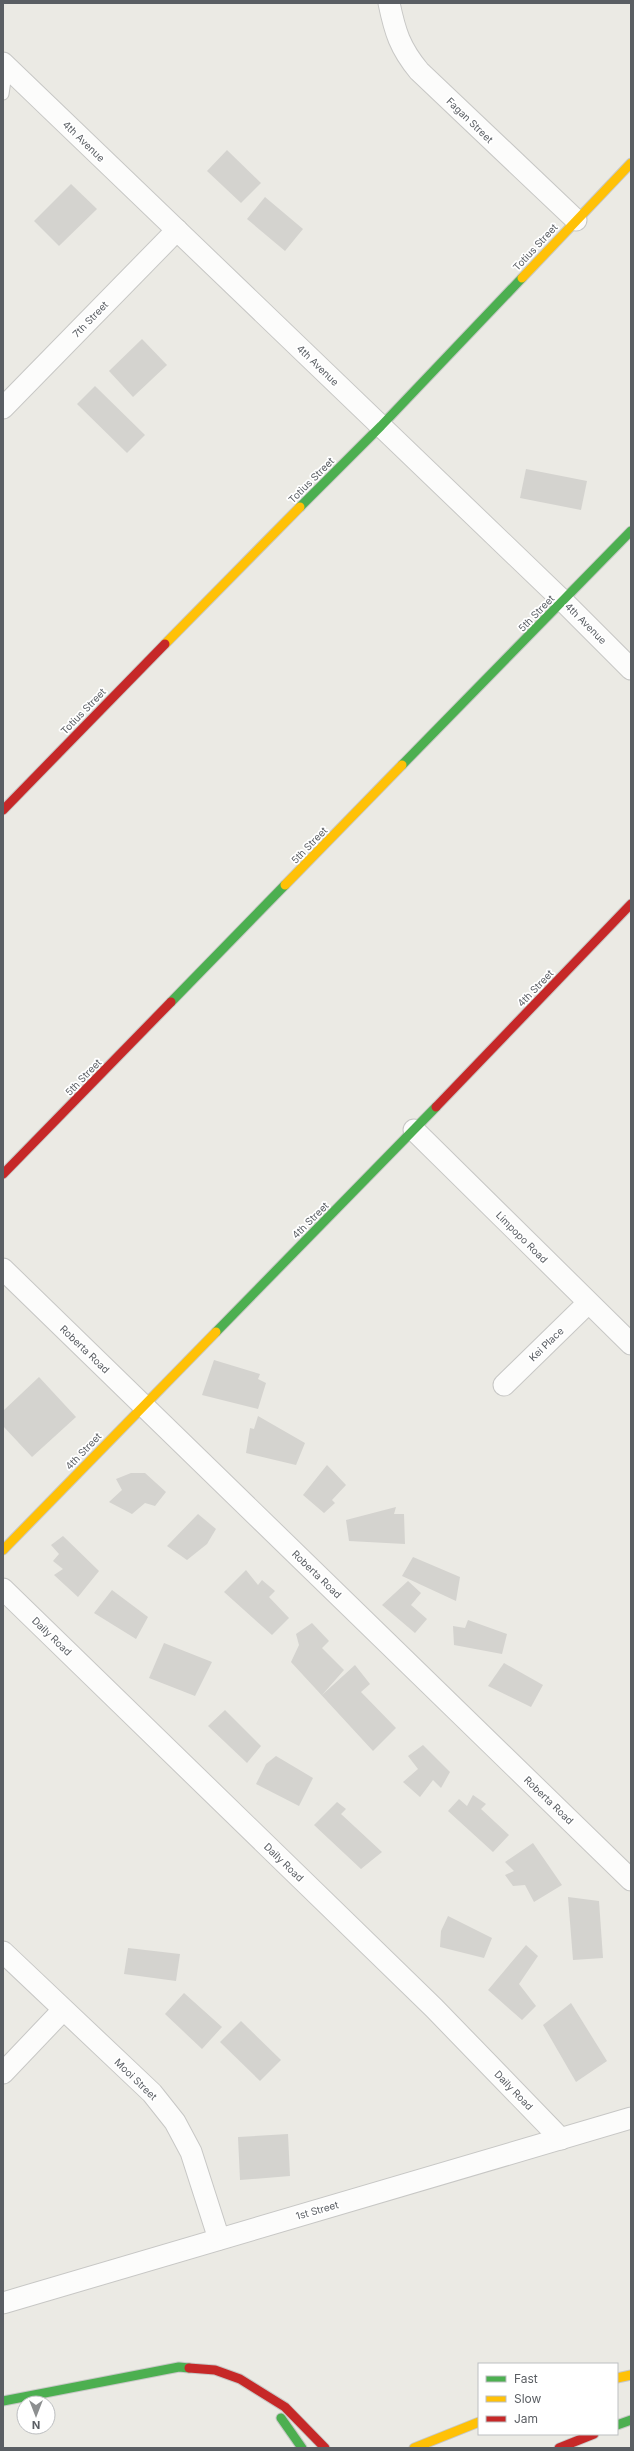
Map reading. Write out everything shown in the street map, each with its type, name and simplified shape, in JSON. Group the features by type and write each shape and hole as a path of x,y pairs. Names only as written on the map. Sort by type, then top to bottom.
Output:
{"main road":[{"name":"Totius Street","path":"3,810 219,588 381,426 631,163"},
{"name":"5th Street","path":"3,1174 631,531"},
{"name":"4th Street","path":"3,1550 143,1405 414,1130 631,904"},
{"path":"3,2401 179,2367 215,2370 240,2379 261,2394 285,2407 325,2448"},
{"path":"618,2378 631,2377"},
{"path":"618,2382 631,2377"},
{"path":"261,2394 287,2425 302,2448"},
{"path":"618,2425 631,2420"},
{"path":"414,2448 478,2422"},
{"path":"438,2448 478,2432"},
{"path":"560,2448 592,2435"}],"street":[{"name":"Fagan Street","path":"389,3 396,36 405,54 419,71 576,220"},
{"name":"4th Avenue","path":"5,65 563,601 631,669"},
{"name":"7th Street","path":"3,408 177,230"},
{"name":"Limpopo Road","path":"414,1130 631,1344"},
{"name":"Roberta Road","path":"3,1269 631,1880"},
{"name":"Kei Place","path":"504,1385 588,1303"},
{"name":"Daily Road","path":"3,1589 434,2008 561,2139"},
{"name":"Mooi Street","path":"3,1952 152,2093 175,2122 191,2152 219,2239"},
{"path":"3,2073 64,2010"},
{"name":"1st Street","path":"3,2303 631,2118"}],"lane":[{"path":"3,94 5,65"}],"building":[{"path":"227,150 261,183 241,203 207,171"},
{"path":"71,184 97,209 59,246 34,221"},
{"path":"265,197 303,229 285,251 247,219"},
{"path":"142,339 167,365 133,397 109,371"},
{"path":"95,386 145,435 127,453 77,404"},
{"path":"526,469 587,481 581,510 520,498"},
{"path":"214,1360 260,1374 258,1379 266,1383 258,1409 202,1395"},
{"path":"39,1377 76,1417 32,1457 3,1426 3,1411"},
{"path":"258,1416 305,1443 296,1465 246,1453 250,1428 254,1429"},
{"path":"327,1465 346,1485 332,1500 335,1503 324,1513 303,1495"},
{"path":"131,1473 145,1473 166,1492 155,1506 145,1503 132,1514 109,1502 122,1490 116,1479"},
{"path":"396,1507 394,1514 404,1514 405,1544 349,1541 346,1520"},
{"path":"198,1514 216,1529 207,1544 187,1560 167,1546"},
{"path":"63,1536 99,1571 78,1597 54,1575 63,1569 53,1561 59,1554 51,1545"},
{"path":"413,1557 460,1577 456,1601 402,1576"},
{"path":"246,1570 258,1585 262,1580 275,1591 269,1597 289,1618 272,1635 224,1592"},
{"path":"408,1581 421,1593 411,1605 427,1619 415,1633 382,1605"},
{"path":"112,1590 148,1617 136,1639 94,1613"},
{"path":"468,1620 507,1634 502,1654 454,1645 453,1626 465,1628"},
{"path":"312,1623 329,1641 322,1648 344,1670 322,1695 355,1665 370,1684 361,1692 396,1728 373,1751 291,1662 299,1645 296,1634"},
{"path":"164,1643 212,1662 195,1696 149,1678"},
{"path":"504,1663 543,1685 531,1707 488,1686"},
{"path":"225,1710 261,1746 247,1763 208,1726"},
{"path":"423,1745 450,1772 441,1788 433,1780 420,1797 403,1782 418,1769 408,1756"},
{"path":"276,1756 313,1778 299,1806 256,1784 266,1764"},
{"path":"473,1795 486,1804 481,1809 509,1835 493,1852 448,1811 459,1799 467,1806"},
{"path":"337,1802 346,1809 341,1814 382,1852 361,1869 314,1825"},
{"path":"533,1843 562,1885 534,1902 525,1885 513,1886 505,1875 514,1871 505,1862"},
{"path":"568,1897 599,1901 603,1958 573,1960"},
{"path":"448,1916 492,1938 484,1958 440,1947 441,1931"},
{"path":"526,1945 538,1956 519,1984 536,2006 522,2020 488,1990"},
{"path":"128,1948 180,1954 176,1981 124,1974"},
{"path":"184,1993 222,2027 202,2049 165,2014"},
{"path":"571,2003 607,2061 576,2082 543,2025"},
{"path":"241,2021 281,2060 260,2081 220,2042"},
{"path":"288,2134 290,2176 240,2180 238,2137"}],"traffic: fast":[{"path":"300,507 381,426 522,278"},
{"path":"402,765 631,531"},
{"path":"171,1002 285,885"},
{"path":"216,1332 436,1107"},
{"path":"3,2401 179,2367 189,2368"},
{"path":"281,2418 302,2448"},
{"path":"618,2425 631,2420"}],"traffic: slow":[{"path":"522,278 631,163"},
{"path":"165,644 300,507"},
{"path":"285,885 402,765"},
{"path":"3,1550 216,1332"},
{"path":"618,2378 631,2375"},
{"path":"414,2448 478,2422"}],"traffic: jam":[{"path":"3,810 165,644"},
{"path":"436,1107 631,904"},
{"path":"3,1174 171,1002"},
{"path":"189,2368 215,2370 240,2379 285,2407 325,2448"},
{"path":"559,2448 592,2435"}]}
